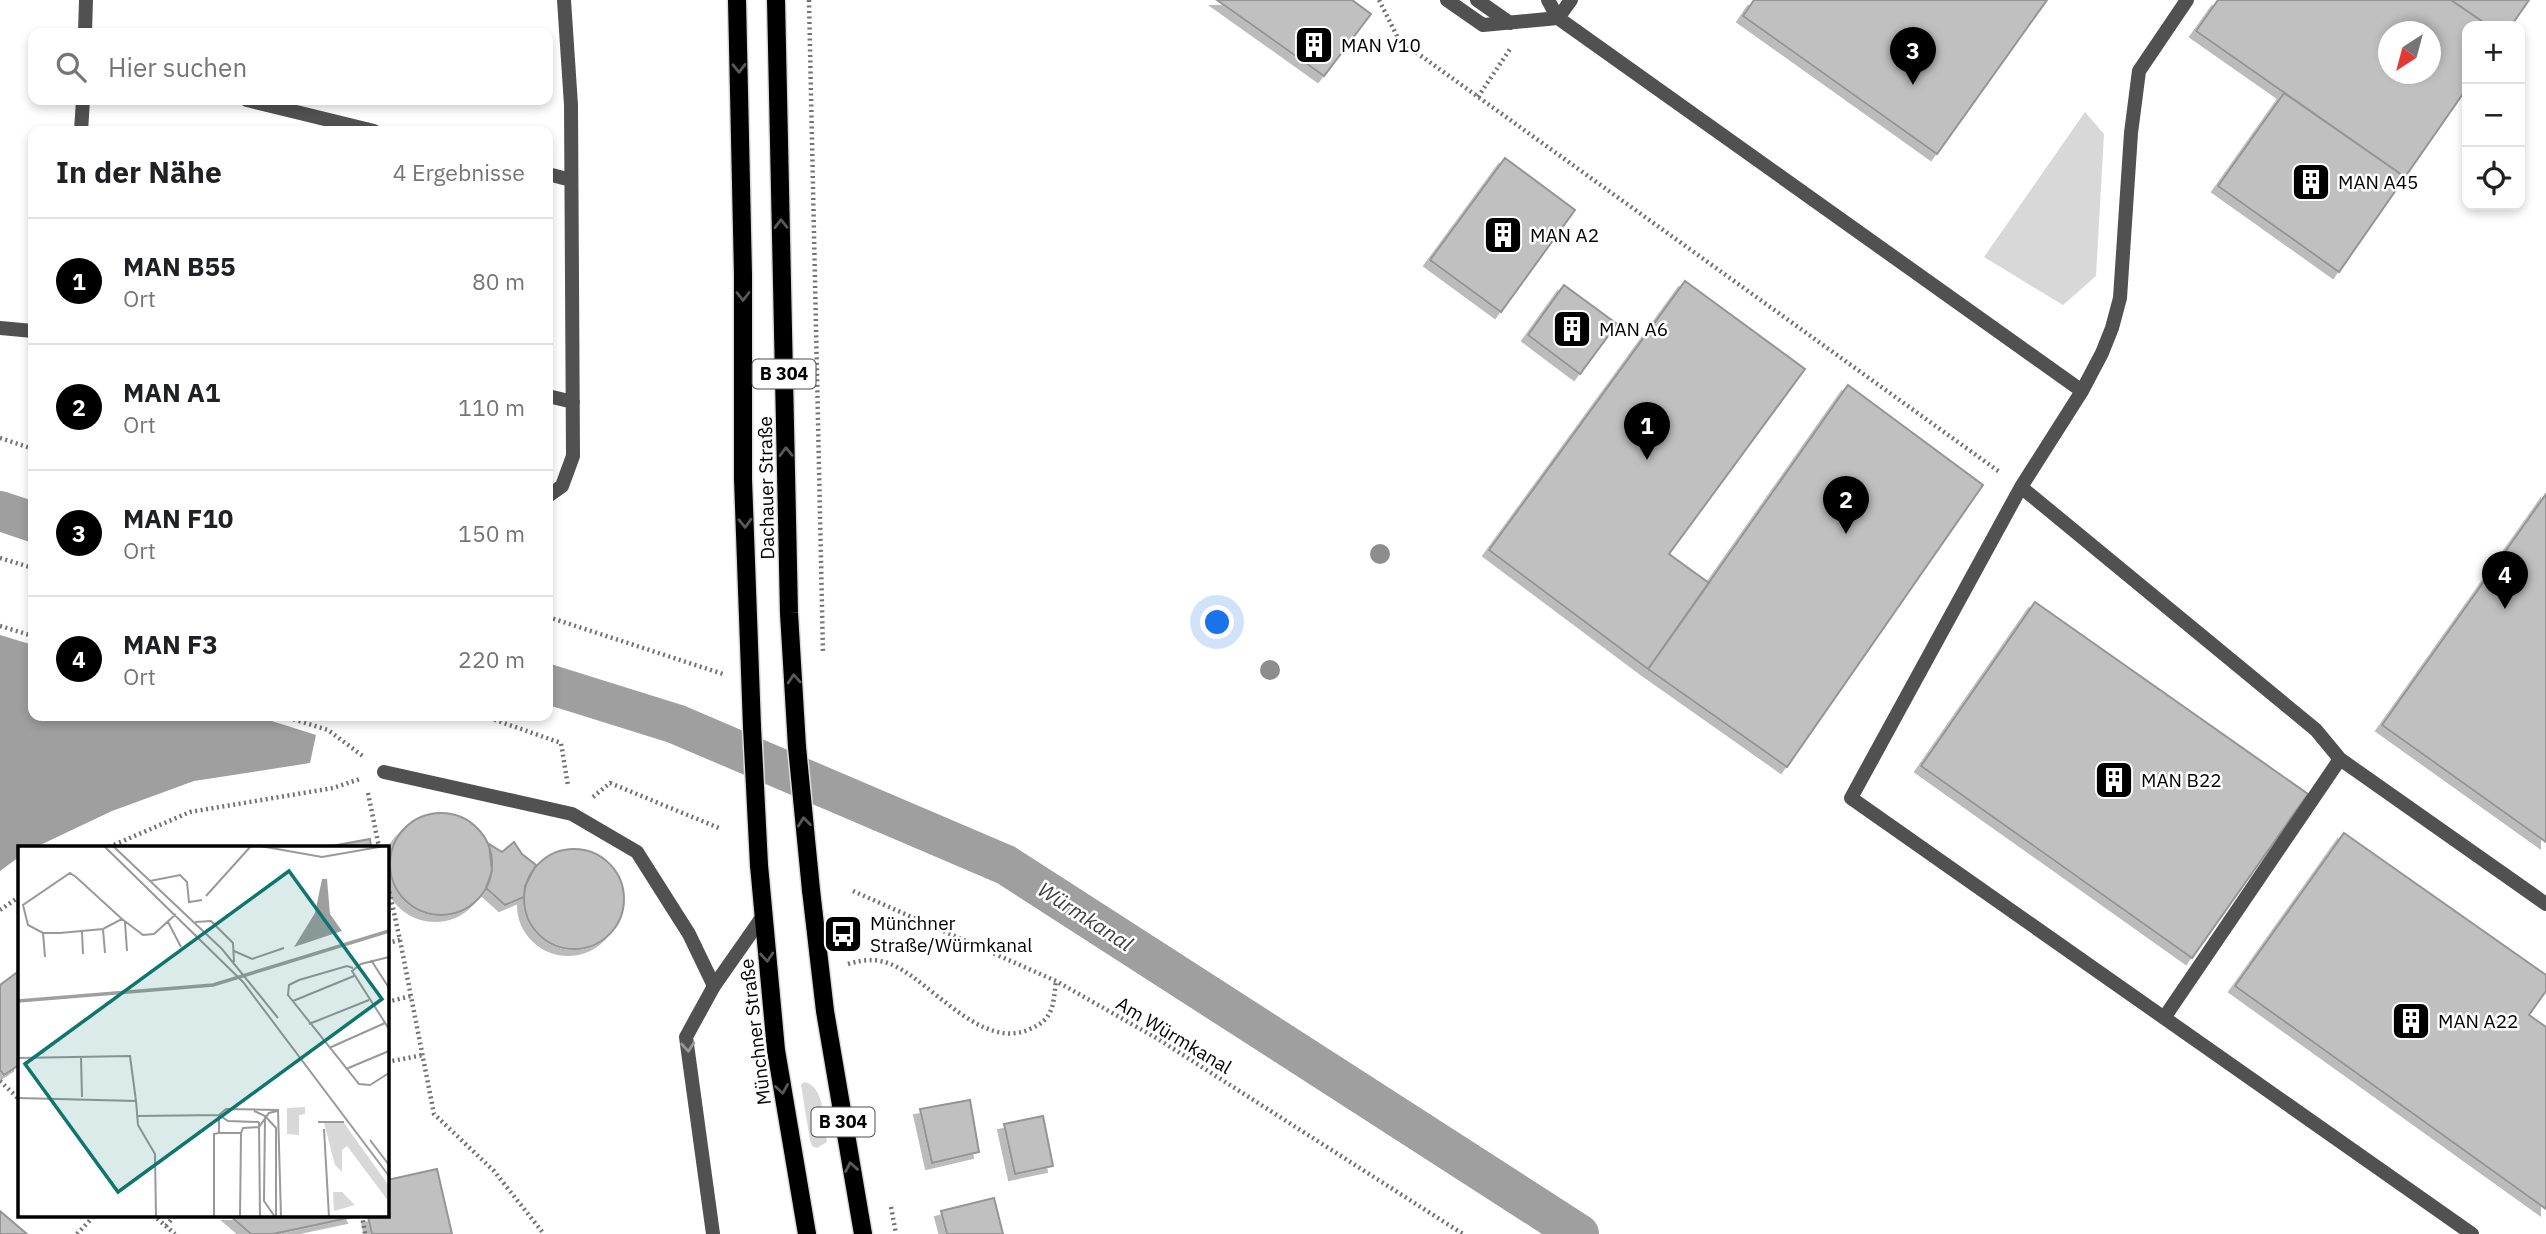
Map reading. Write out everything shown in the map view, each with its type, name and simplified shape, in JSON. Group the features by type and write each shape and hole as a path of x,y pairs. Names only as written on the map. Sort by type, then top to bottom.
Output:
{"main road":[{"name":"Dachauer Straße","path":"737,0 743,275 743,479 759,865"},
{"name":"Dachauer Straße","path":"776,0 789,613 797,747 827,1022 863,1234"},
{"name":"Münchner Straße","path":"759,865 776,1050 807,1234"}],"street":[{"path":"85,28 86,0"},
{"path":"553,492 562,486 573,456 571,105 564,0"},
{"path":"1447,0 1483,25 1558,18 1571,0"},
{"path":"1477,0 1510,23"},
{"path":"1548,0 1558,18 2082,391"},
{"path":"2187,0 2139,71 2131,133 2120,298 2102,354 2021,488 1852,798 2472,1234"},
{"path":"81,126 83,105"},
{"path":"267,105 354,126"},
{"path":"553,175 571,180"},
{"path":"0,328 28,331"},
{"path":"553,397 573,402"},
{"path":"2021,488 2316,730 2340,759 2546,904"},
{"path":"2164,1018 2340,759"},
{"path":"384,772 572,814 637,852 689,934 714,986"},
{"name":"Münchner Straße","path":"713,1234 686,1037 714,986 763,916"}],"path":[{"path":"809,0 823,660"},
{"path":"1379,0 1399,40 2021,488"},
{"path":"0,438 28,447"},
{"path":"0,558 28,566"},
{"path":"553,619 726,675"},
{"path":"0,625 28,634"},
{"path":"299,721 328,730 384,772"},
{"path":"498,721 561,743 572,814"},
{"path":"122,845 190,812 333,788 384,772"},
{"path":"364,778 379,846"},
{"path":"572,814 610,783 719,828"},
{"path":"388,886 434,1114 495,1171 544,1234"},
{"name":"Am Würmkanal","path":"852,891 1056,981 1158,1040 1463,1234"},
{"path":"0,910 18,898"},
{"path":"388,943 400,940"},
{"path":"846,964 871,958 895,966 968,1018 995,1033 1021,1033 1044,1023 1053,1005 1056,981"},
{"path":"388,1002 411,996"},
{"path":"388,1062 423,1055"},
{"path":"0,1081 18,1098"},
{"path":"77,1234 94,1216"},
{"path":"154,1216 175,1234"},
{"path":"166,1226 174,1216"},
{"path":"362,1216 365,1234"}],"shaded area":[{"path":"2085,112 2104,134 2096,276 2063,305 1984,257"},
{"path":"0,635 28,643 28,721 272,721 316,735 310,763 194,781 112,811 38,846 18,846 18,858 0,871"},
{"path":"804,1082 816,1090 822,1107 827,1142 817,1148 812,1146 810,1140 801,1085"}],"building":[{"name":"MAN V10","path":"1217,0 1352,0 1371,14 1324,76"},
{"path":"1754,0 2047,0 1937,154 1743,16"},
{"path":"2218,0 2451,0 2482,21 2462,21 2462,95 2405,177 2196,31"},
{"path":"2451,0 2529,0 2514,21 2482,21"},
{"name":"MAN A45","path":"2284,93 2405,177 2339,272 2218,186"},
{"name":"MAN A2","path":"1505,158 1575,210 1501,312 1430,260"},
{"path":"1685,281 1805,369 1669,554 1709,583 1648,669 1489,550"},
{"name":"MAN A6","path":"1564,285 1617,324 1580,374 1528,335"},
{"path":"1848,385 1983,485 1787,767 1648,669"},
{"path":"2546,494 2546,842 2382,725"},
{"name":"MAN B22","path":"2035,602 2308,794 2192,958 1921,766"},
{"path":"441,813 461,817 477,828 488,844 492,864 488,884 477,900 461,911 441,915 421,911 405,900 394,884 390,864 394,844 405,828 421,817"},
{"name":"MAN A22","path":"2344,833 2546,975 2546,991 2529,1015 2546,1027 2546,1209 2235,986"},
{"path":"370,839 371,846 332,846"},
{"path":"514,842 522,854 536,865 525,886 524,897 505,905 486,888 492,871 489,844 502,852"},
{"path":"574,849 593,852 610,863 621,880 624,899 621,918 610,935 593,946 574,949 555,946 538,935 527,918 524,899 527,880 538,863 555,852"},
{"path":"18,972 18,1066 4,1075 0,1070 0,985"},
{"path":"970,1100 979,1152 932,1163 920,1109"},
{"path":"1043,1116 1053,1166 1015,1174 1004,1124"},
{"path":"437,1169 452,1234 372,1234 368,1217 388,1216 388,1180"},
{"path":"994,1198 1003,1234 947,1234 941,1211"},
{"path":"0,1211 27,1234 0,1234"},
{"path":"230,1216 353,1217 273,1234 251,1234"}],"waterway":[{"name":"Würmkanal","path":"0,511 28,520"},
{"name":"Würmkanal","path":"553,686 676,724 1006,865 1579,1234"}],"place":[{"name":"MAN V10","path":"1314,45"},
{"name":"MAN F10","path":"1913,85"},
{"name":"MAN A45","path":"2311,182"},
{"name":"MAN A2","path":"1503,235"},
{"name":"MAN A6","path":"1572,329"},
{"name":"MAN B55","path":"1647,460"},
{"name":"MAN A1","path":"1846,534"},
{"name":"MAN F3","path":"2505,609"},
{"name":"MAN B22","path":"2114,780"},
{"name":"Münchner Straße/Würmkanal","path":"843,934"},
{"name":"MAN A22","path":"2411,1021"}]}
